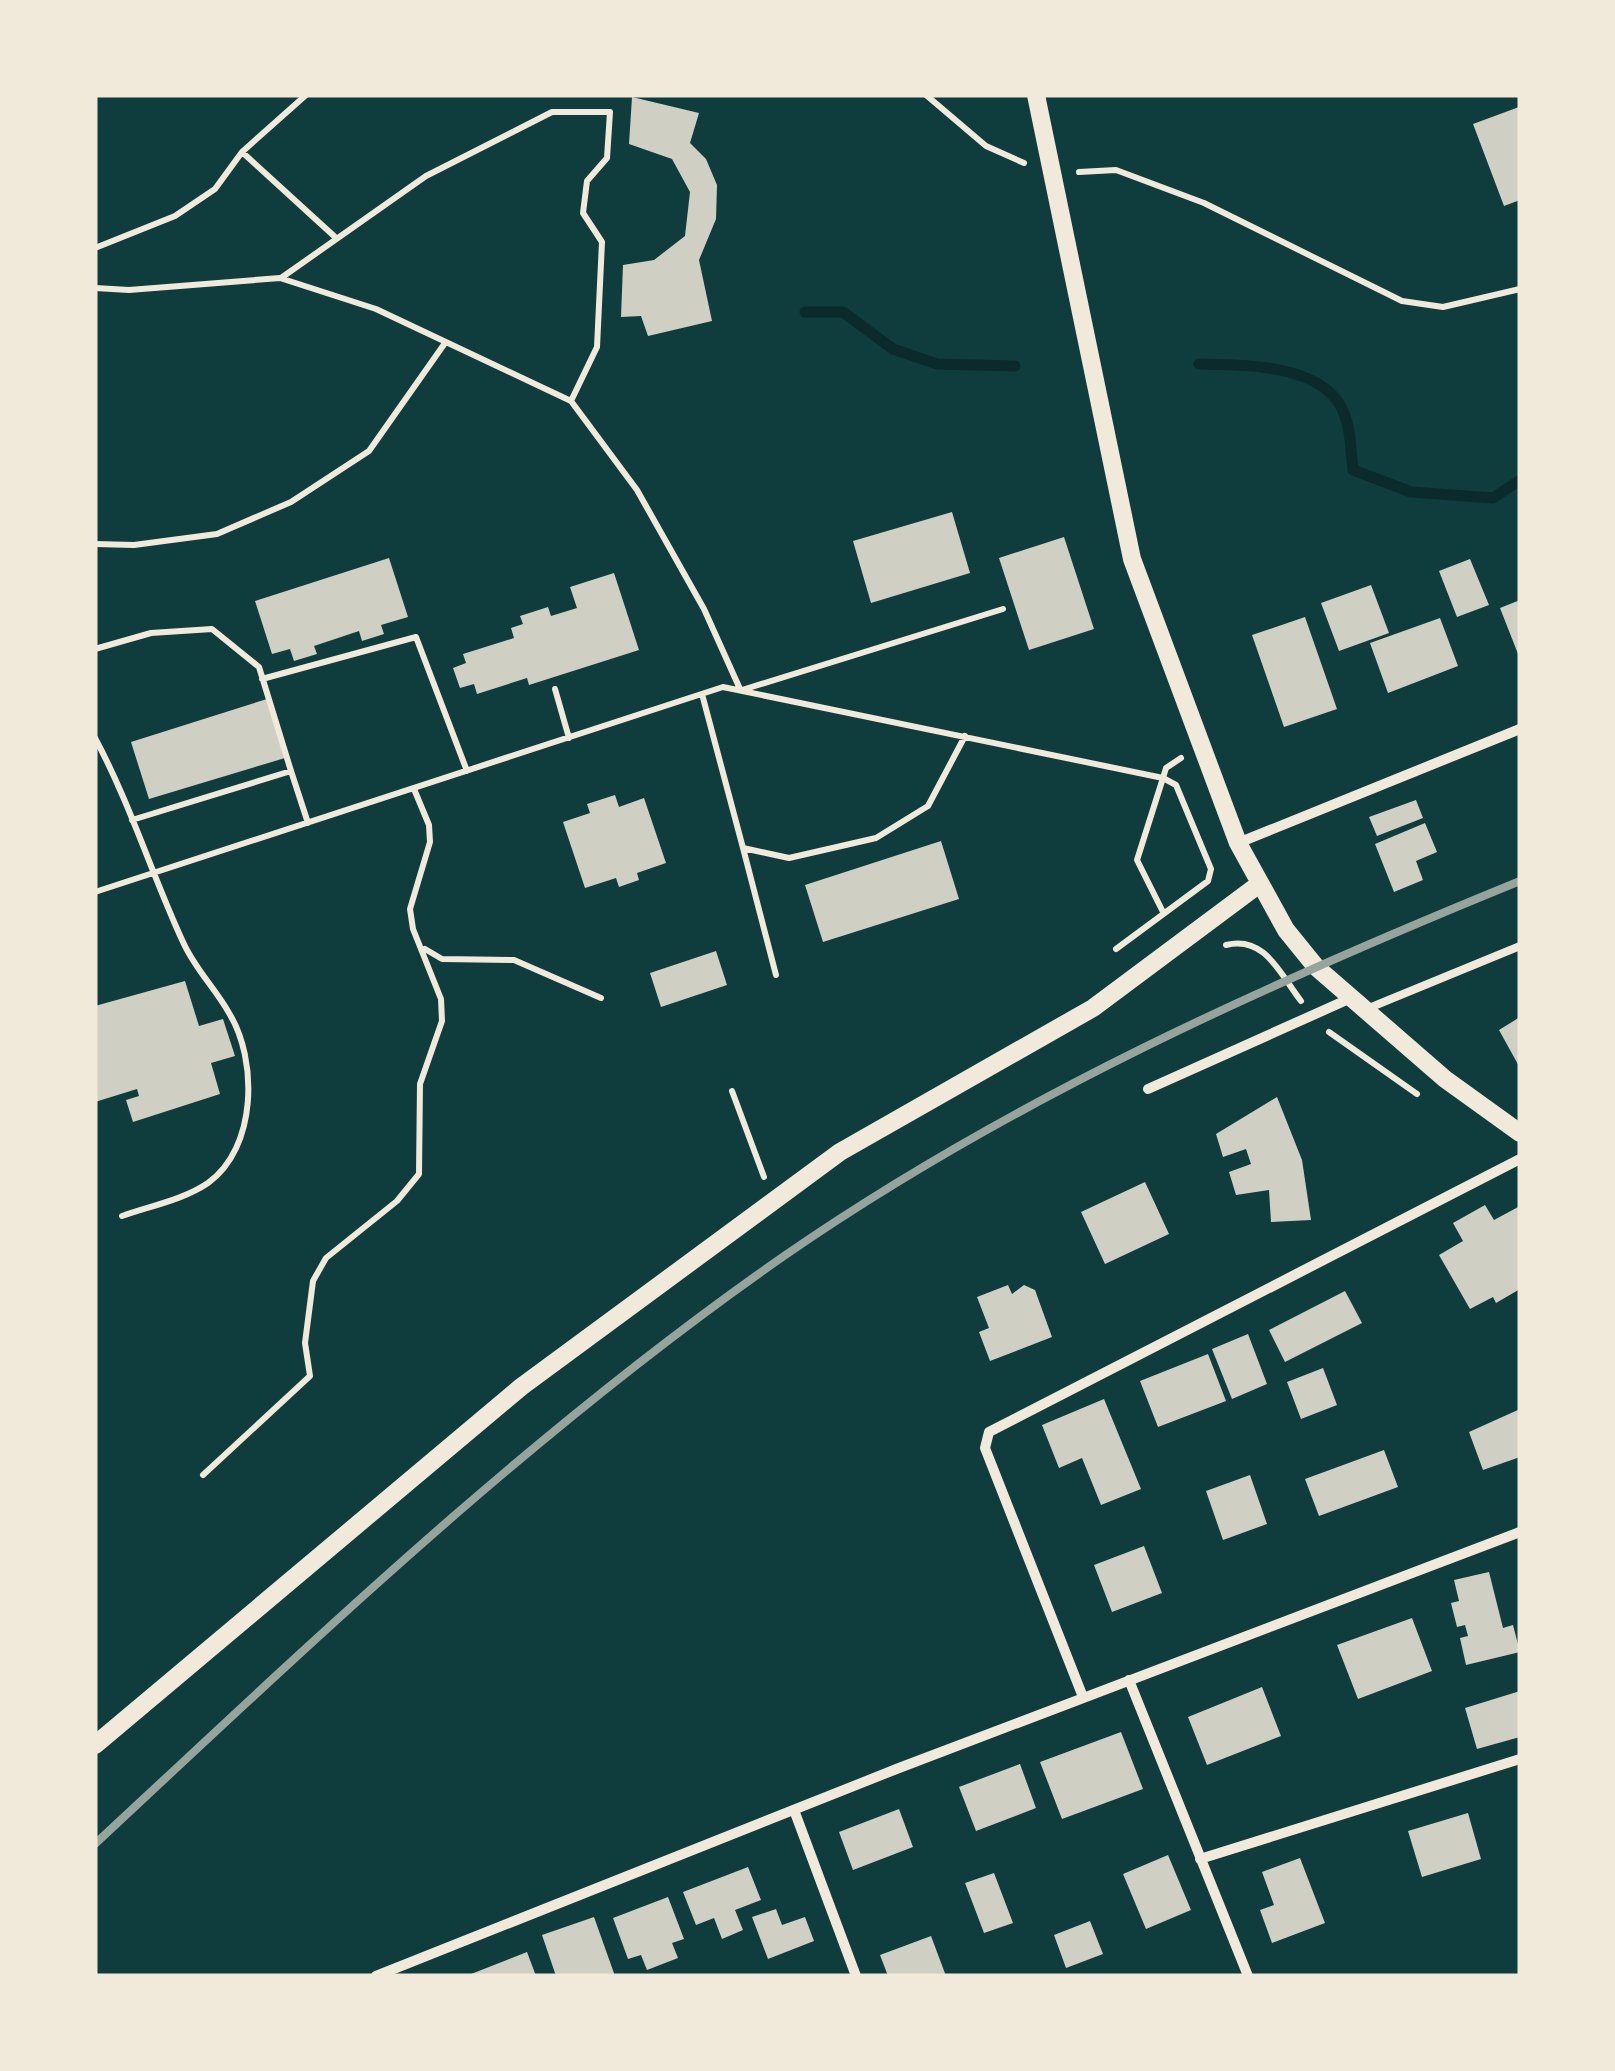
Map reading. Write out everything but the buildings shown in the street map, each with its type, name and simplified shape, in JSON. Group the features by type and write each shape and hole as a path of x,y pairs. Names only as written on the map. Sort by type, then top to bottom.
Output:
{"street":[{"path":"1036,95 1132,559 1238,843 1258,884 1316,967 1445,1079 1520,1133"},
{"path":"1238,843 1520,730"},
{"path":"95,1745 521,1387 840,1152 1093,1008 1258,884"},
{"path":"1148,1089 1313,1016 1358,1004"},
{"path":"1084,1697 984,1448 989,1432 1520,1159"},
{"path":"376,1976 1084,1697 1520,1532"},
{"path":"1129,1680 1248,1976"},
{"path":"1200,1859 1520,1760"},
{"path":"794,1810 856,1976"}],"lane":[{"path":"1358,1004 1520,946"}],"path":[{"path":"95,248 175,216 215,189 242,152 306,95"},
{"path":"926,95 986,146 1052,175 1096,169 1134,175 1204,203 1402,301 1443,308 1520,289"},
{"path":"280,278 334,236 426,176 552,112 610,112 607,158 587,180 583,213 602,242 596,347 570,401"},
{"path":"242,152 334,236"},
{"path":"95,288 129,290 280,278 376,309 570,401 637,490 704,610 741,690"},
{"path":"95,544 134,546 217,534 291,502 368,451 445,344"},
{"path":"741,690 1003,609"},
{"path":"95,649 151,633 212,629 258,667 308,823"},
{"path":"262,679 416,636 467,771"},
{"path":"95,892 723,687 1163,778 1176,785 1211,869 1203,888 1116,949"},
{"path":"555,689 569,738"},
{"path":"702,694 776,975"},
{"path":"743,848 789,858 876,838 928,806 964,736"},
{"path":"95,738 184,946 239,1034 247,1067 246,1110 236,1148 208,1182 122,1216"},
{"path":"1163,912 1142,878 1137,860 1163,778 1176,760"},
{"path":"132,820 291,771"},
{"path":"203,1475 310,1376 304,1343 313,1282 326,1258 397,1201 419,1174 420,1084 442,1020 441,999 410,909 430,842 428,824 414,789"},
{"path":"1219,947 1240,942 1262,949 1313,1016 1434,1106"},
{"path":"420,944 442,959 514,960 601,998"},
{"path":"732,1090 773,1202"}],"waterway":[{"path":"805,312 843,312 893,349 937,364 1015,366"},
{"path":"1199,364 1260,367 1303,377 1321,386 1336,399 1345,416 1353,470 1411,492 1493,498 1520,480"}],"railway":[{"path":"95,1844 344,1613 515,1464 692,1322 784,1256 870,1199 1049,1096 1329,961 1520,881"}]}
